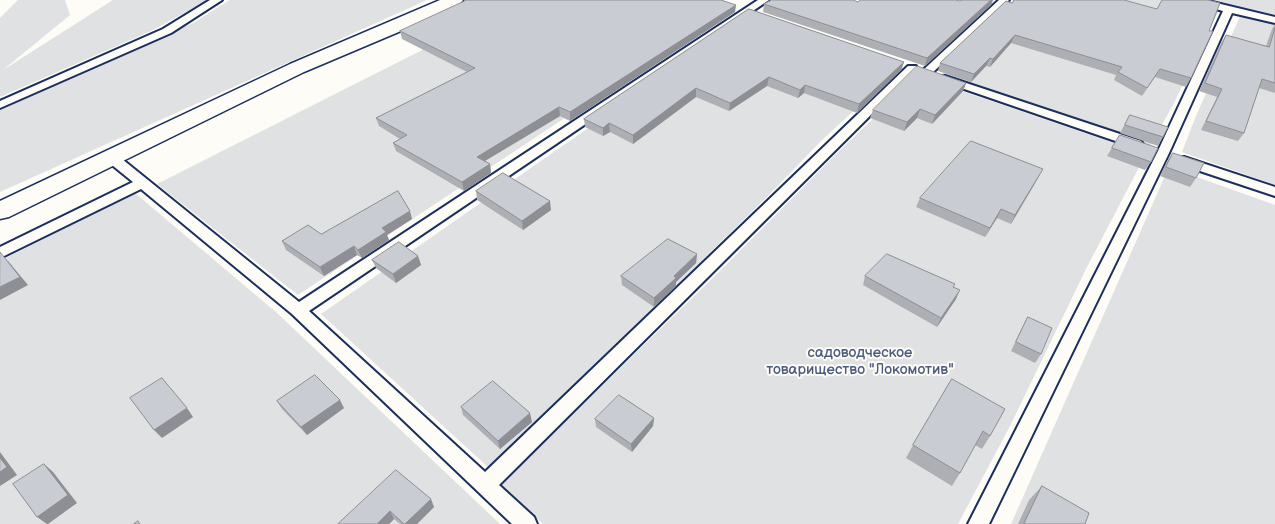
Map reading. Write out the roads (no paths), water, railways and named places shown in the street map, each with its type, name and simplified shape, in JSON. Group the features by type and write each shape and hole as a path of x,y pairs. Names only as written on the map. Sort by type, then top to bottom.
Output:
{"street":[{"path":"0,211 297,68 421,16 454,0"}],"lane":[{"path":"0,104 167,32 217,0"},
{"path":"298,310 764,0"},
{"path":"486,486 914,69 1004,0"},
{"path":"1193,0 1275,20"},
{"path":"729,6 762,17"},
{"path":"978,524 1154,150 1229,9"},
{"path":"914,69 1275,192"},
{"path":"112,158 298,310 527,524"},
{"path":"0,253 142,183"}],"park label":[{"name":"садоводческое товарищество \"Локомотив\"","path":"860,362"}]}
